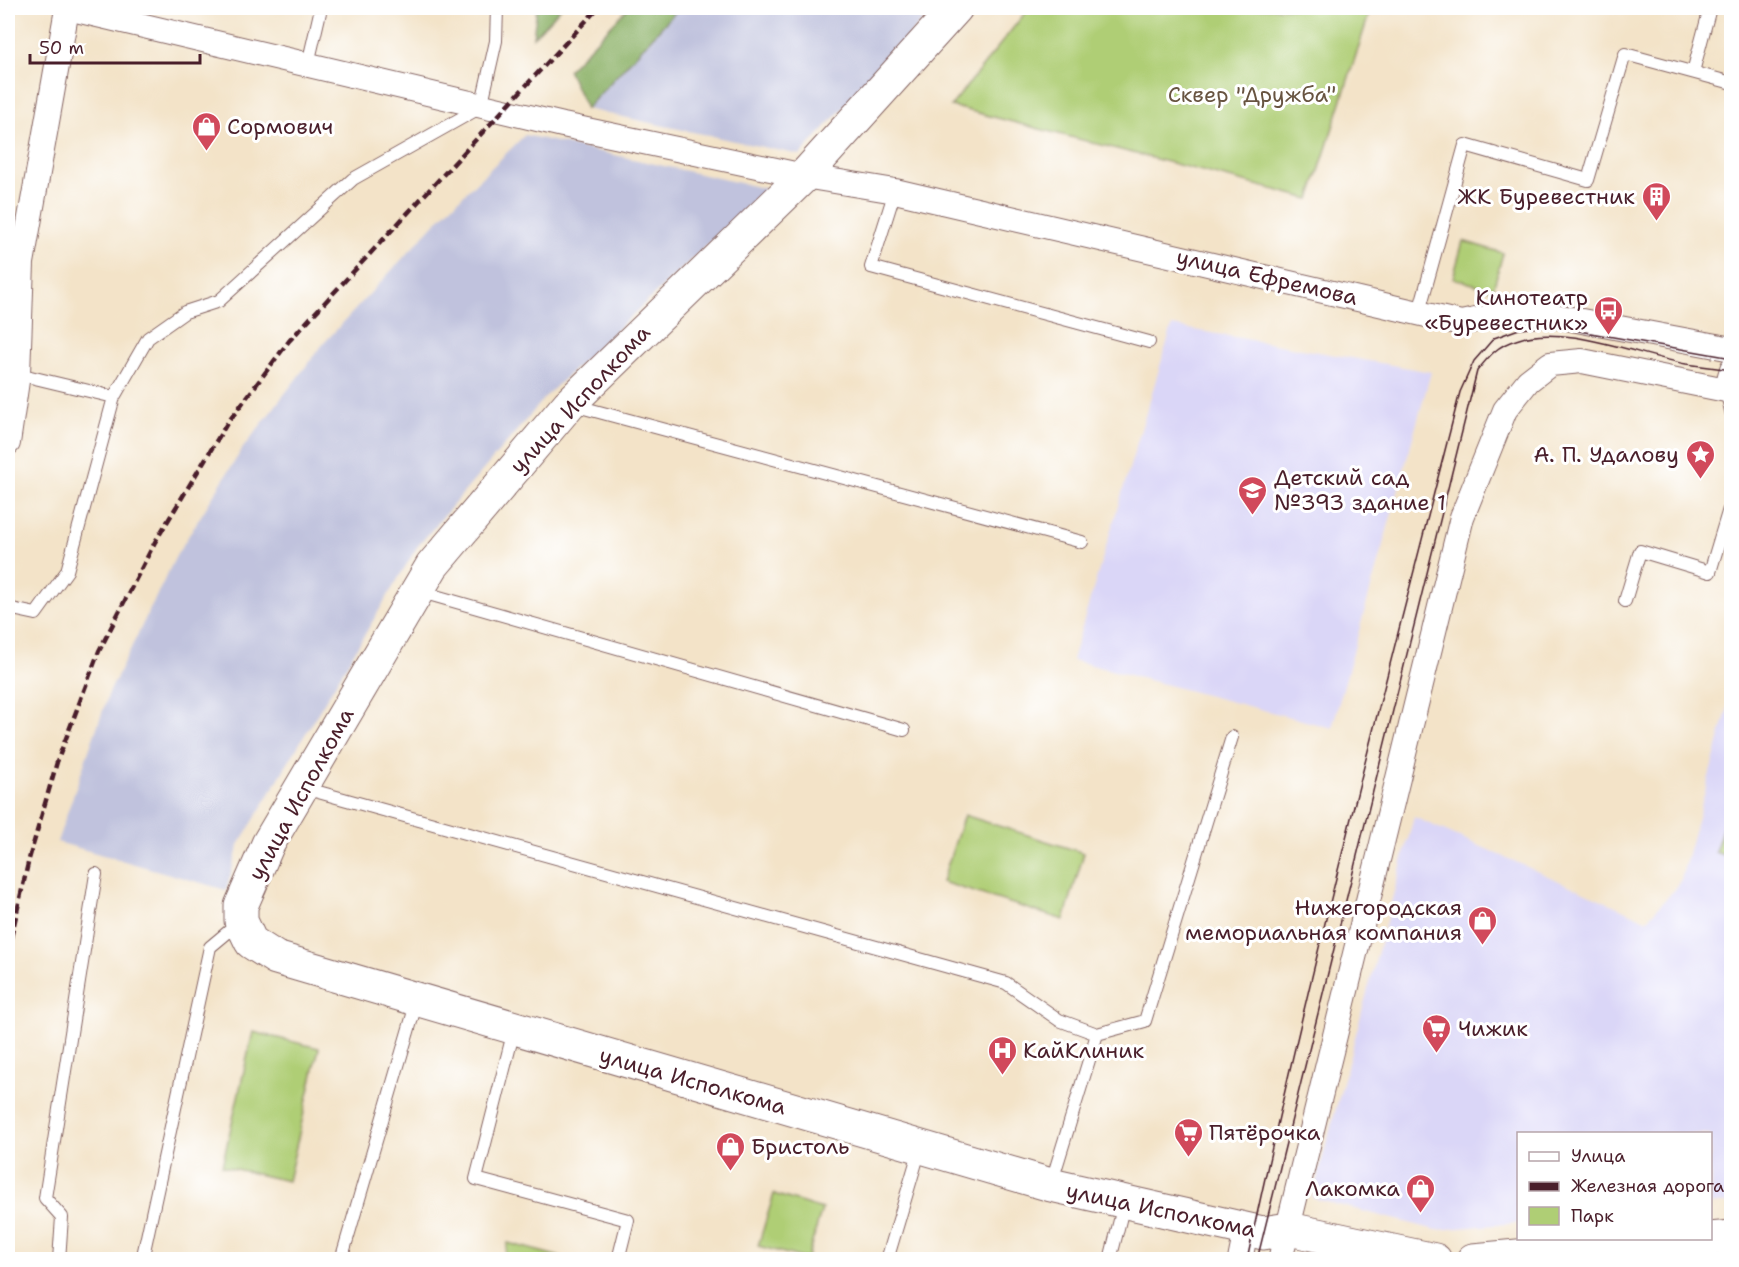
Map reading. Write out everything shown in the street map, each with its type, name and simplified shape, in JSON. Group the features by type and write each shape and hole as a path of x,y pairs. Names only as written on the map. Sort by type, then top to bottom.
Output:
{"street":[{"name":"улица Ефремова","path":"68,8 482,106 804,176 895,191 1461,323 1523,310 1731,349"},
{"path":"8,443 18,374 22,263 68,8"},
{"name":"улица Исполкома","path":"957,8 804,176 569,404 432,566 268,844 241,906 241,921 251,942 276,958 920,1148 1124,1203 1243,1245 1263,1233 1284,1244 1435,1260"},
{"path":"1284,1244 1462,517 1505,410 1528,381 1550,364 1582,361 1729,380"},
{"path":"1712,1239 1731,1237"},
{"path":"1473,1260 1697,1240"}],"lane":[{"path":"308,64 321,8"},
{"path":"8,608 36,614 67,571 114,397 148,338 185,312 219,301 353,179 482,106 496,41 497,8"},
{"path":"1693,72 1710,8"},
{"path":"1419,312 1465,145 1588,180 1625,54 1731,83"},
{"path":"895,191 871,267 1149,342"},
{"path":"18,374 114,397"},
{"path":"1729,380 1731,415"},
{"path":"569,404 1082,542"},
{"path":"1625,600 1640,551 1710,572 1731,499"},
{"path":"417,591 904,730"},
{"path":"301,787 1006,983 1059,1020 1097,1034 1145,1021 1232,737"},
{"path":"59,1260 62,1218 45,1198 96,874"},
{"path":"142,1260 210,947 241,921"},
{"path":"341,1260 417,1000"},
{"path":"515,1029 476,1179 628,1220 618,1260"},
{"path":"1051,1185 1097,1034"},
{"path":"887,1260 920,1148"},
{"path":"1110,1260 1124,1203"}],"shaded area":[{"path":"679,8 927,8 925,18 800,155 586,109"},
{"path":"525,135 767,189 549,393 417,547 239,845 226,890 57,842 109,693 176,556 243,448 324,343 445,213"},
{"name":"Детский сад №393 здание 1","path":"1172,326 1431,372 1332,728 1072,660"},
{"path":"1731,696 1731,1202 1712,1205 1712,1132 1517,1132 1517,1223 1436,1230 1312,1198 1414,817 1647,920 1680,883"}],"green space":[{"path":"537,8 561,8 533,37"},
{"path":"628,8 679,8 586,109 568,70"},
{"name":"Сквер \"Дружба\"","path":"1029,8 1371,8 1310,199 951,106"},
{"path":"1463,241 1503,253 1493,290 1453,278"},
{"path":"1731,802 1731,858 1715,852"},
{"path":"964,815 1084,853 1064,920 942,882"},
{"path":"253,1032 319,1048 288,1181 222,1166"},
{"path":"774,1194 822,1209 807,1259 758,1246"},
{"path":"508,1243 568,1259 504,1259"}],"tram line":[{"path":"1247,1260 1296,1042 1377,716 1460,392 1474,361 1494,338 1519,329 1551,326 1732,358"},
{"path":"1257,1260 1477,371 1494,352 1510,342 1535,336 1556,335 1601,342 1686,364 1732,370"}],"railway":[{"path":"8,951 29,859 57,762 99,651 155,542 226,425 289,341 598,8"}],"place":[{"name":"Сормович","path":"206,152"},
{"name":"ЖК Буревестник","path":"1656,222"},
{"name":"Кинотеатр «Буревестник»","path":"1609,336"},
{"name":"А. П. Удалову","path":"1700,480"},
{"name":"Детский сад №393 здание 1","path":"1253,516"},
{"name":"Нижегородская мемориальная компания","path":"1483,946"},
{"name":"Чижик","path":"1437,1054"},
{"name":"КайКлиник","path":"1002,1076"},
{"name":"Пятёрочка","path":"1188,1158"},
{"name":"Бристоль","path":"730,1172"},
{"name":"Лакомка","path":"1421,1214"}]}
